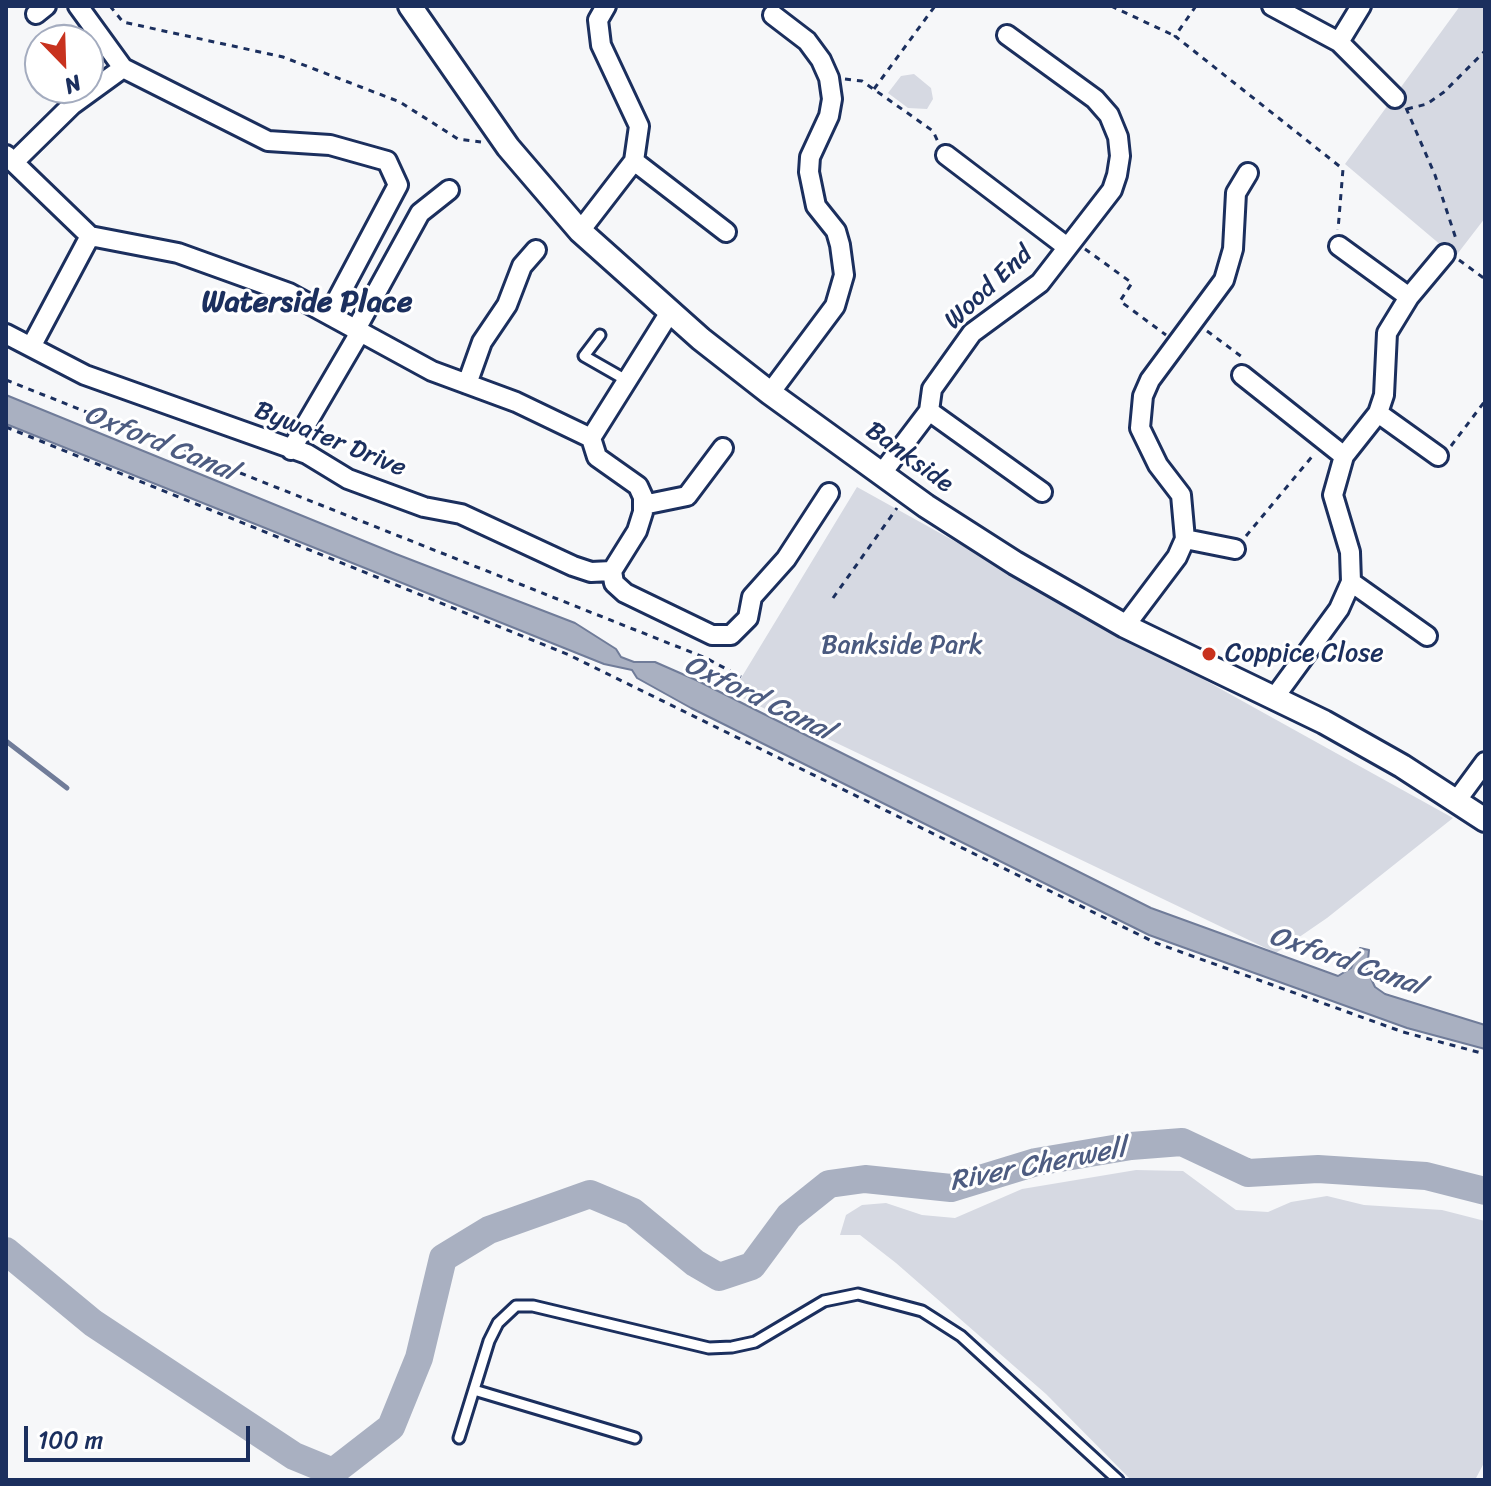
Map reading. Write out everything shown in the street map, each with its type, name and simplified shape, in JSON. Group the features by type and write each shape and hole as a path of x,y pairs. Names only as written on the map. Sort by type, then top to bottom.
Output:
{"street":[{"path":"78,6 123,68 268,141 330,145 387,161 398,185 330,313"},
{"name":"Bankside","path":"410,6 508,147 580,231 670,312 770,393 973,538 1125,626 1337,729 1485,820"},
{"path":"580,231 634,161 639,126 601,45 598,20 606,6"},
{"path":"1272,6 1339,42 1395,98"},
{"path":"1339,42 1361,6"},
{"path":"770,393 835,306 843,289 836,231 816,206 809,172 810,157 829,116 832,99 829,78 807,41 773,15"},
{"name":"Wood End","path":"882,473 929,411 932,389 972,333 1040,283 1112,190 1120,156 1118,137 1109,115 1095,99 1007,35"},
{"path":"123,68 72,105 10,158 90,236 178,253 289,293 432,371 516,402 592,443 597,457 638,486 643,505 637,531 612,571 614,583 625,593 712,635 731,635 748,618 752,597 786,559 829,493"},
{"name":"Wood End","path":"946,155 1070,243"},
{"path":"634,161 726,232"},
{"path":"1125,626 1177,557 1185,539 1181,495 1158,465 1140,428 1143,396 1150,380 1224,280 1233,249 1236,193 1248,173"},
{"path":"291,450 420,213 449,190"},
{"path":"32,345 90,236"},
{"path":"1339,246 1409,297"},
{"path":"467,384 488,331 507,305 522,266 536,250"},
{"path":"1274,698 1339,609 1351,582 1350,552 1333,495 1336,475 1344,456 1378,413 1386,380 1384,351 1387,333 1409,297 1445,254"},
{"path":"592,443 626,380 670,312"},
{"name":"Bywater Drive","path":"6,334 85,375 307,454 348,479 424,507 461,514 573,566 591,572 612,571"},
{"path":"1242,375 1344,456"},
{"path":"929,411 1042,492"},
{"path":"1378,413 1438,456"},
{"path":"643,505 687,496 723,448"},
{"path":"1185,539 1235,549"},
{"path":"1351,582 1427,636"},
{"path":"1457,800 1485,762"}],"lane":[{"path":"600,335 584,356 626,380"},
{"path":"459,1438 498,1323 516,1306 533,1306 709,1348 755,1342 824,1301 858,1294 922,1311 961,1336 1118,1480"},
{"path":"474,1390 635,1438"}],"path":[{"path":"110,6 123,22 283,57 400,102 458,139 491,143"},
{"path":"874,89 935,6"},
{"path":"1111,6 1175,36 1343,169 1339,246"},
{"path":"1175,36 1196,6"},
{"path":"1485,51 1444,92 1427,104 1407,109 1458,241 1445,254 1485,279"},
{"path":"829,78 862,81 933,131 946,155"},
{"path":"1070,243 1132,283 1120,301 1179,344"},
{"path":"1194,321 1247,361 1242,375"},
{"path":"6,380 706,658 741,677"},
{"path":"1438,456 1455,443 1485,401"},
{"path":"6,427 569,655 1156,943 1403,1032 1485,1054"},
{"path":"1235,549 1326,441"},
{"path":"833,598 899,505"}],"green space":[{"path":"1460,6 1485,6 1485,218 1455,257 1345,164"},
{"path":"914,74 931,88 933,99 927,109 908,108 888,93 901,76"},
{"name":"Bankside Park","path":"857,487 1453,818 1327,918 1276,953 732,693"},
{"path":"1136,1170 1183,1171 1236,1210 1268,1212 1291,1202 1327,1196 1364,1205 1442,1210 1485,1221 1485,1461 1475,1480 1131,1480 1046,1394 896,1263 860,1235 840,1235 846,1215 862,1205 886,1203 922,1215 955,1218 1022,1189"}],"water":[{"path":"6,395 396,554 575,623 616,649 621,657 634,662 655,662 696,680 1151,908 1338,976 1351,968 1360,948 1369,950 1367,970 1375,987 1385,994 1485,1025 1485,1049 1407,1028 1149,935 691,708 637,678 632,670 604,664 6,424"}],"waterway":[{"path":"6,741 67,788"},
{"name":"River Cherwell","path":"6,1251 93,1323 294,1456 333,1472 391,1427 419,1358 443,1258 489,1230 590,1194 633,1212 695,1263 719,1277 752,1266 789,1216 829,1184 865,1179 951,1188 1036,1162 1131,1146 1182,1142 1248,1173 1318,1169 1426,1176 1485,1191"}],"place":[{"name":"Coppice Close","path":"1209,654"}],"district":[{"name":"Waterside Place","path":"307,303"}],"water label":[{"name":"Oxford Canal","path":"160,444"},
{"name":"Oxford Canal","path":"758,699"},
{"name":"Oxford Canal","path":"1346,962"}]}
